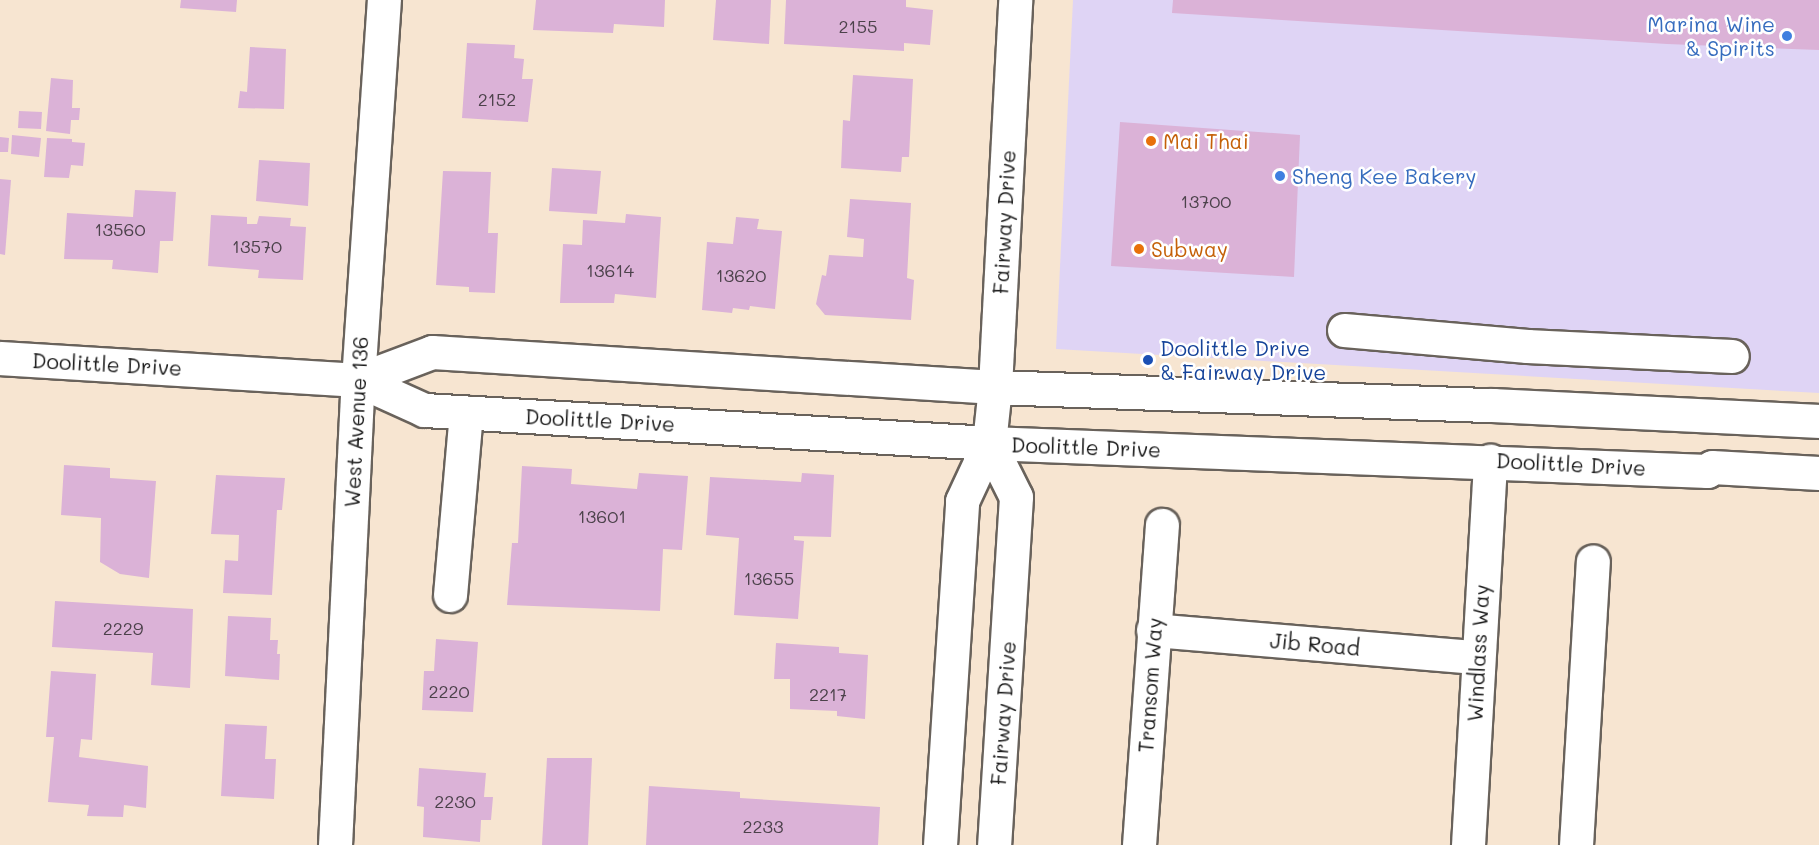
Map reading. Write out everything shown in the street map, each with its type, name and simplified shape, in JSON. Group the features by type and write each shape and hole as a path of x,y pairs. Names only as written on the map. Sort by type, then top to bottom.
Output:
{"street":[{"name":"West Avenue 136","path":"335,845 358,380 384,0"},
{"name":"Fairway Drive","path":"940,845 962,501 988,443 995,387 1015,0"},
{"path":"1344,330 1527,346 1732,356"},
{"name":"Doolittle Drive","path":"358,380 432,352 995,387 1819,421"},
{"name":"Doolittle Drive","path":"0,358 358,380 424,410 466,413 988,443 1707,471 1712,467 1819,473"},
{"path":"450,594 466,413"},
{"path":"1712,467 1730,416"},
{"name":"Fairway Drive","path":"988,443 1016,497 994,845"},
{"name":"Windlass Way","path":"1467,845 1490,461"},
{"name":"Transom Way","path":"1139,845 1162,525"},
{"path":"1576,845 1593,562"},
{"name":"Jib Road","path":"1153,630 1477,657"}],"shaded area":[{"path":"1073,0 1819,0 1819,393 1056,349"}],"building":[{"path":"181,0 237,0 236,12 180,8"},
{"path":"536,0 665,0 664,27 614,24 613,33 533,30"},
{"path":"716,0 771,0 769,44 713,40"},
{"path":"786,0 906,0 906,7 933,10 930,45 904,43 904,51 784,44"},
{"path":"1173,0 1819,0 1819,50 1667,44 1172,13"},
{"path":"467,43 515,45 514,58 524,59 522,79 533,79 528,122 462,118"},
{"path":"250,47 286,49 284,109 238,108 240,91 247,92"},
{"path":"853,75 913,79 909,157 902,157 901,172 841,168 843,120 850,121"},
{"path":"51,78 73,80 72,108 80,108 79,120 71,120 70,134 46,131"},
{"path":"19,111 42,112 41,129 18,128"},
{"path":"1120,122 1300,135 1294,277 1111,266"},
{"path":"12,135 41,138 39,157 11,154"},
{"path":"0,137 9,138 8,152 0,152"},
{"path":"47,138 72,139 72,142 85,143 83,166 71,165 69,178 44,177"},
{"path":"259,160 310,163 308,206 256,201"},
{"path":"552,168 601,171 597,214 549,211"},
{"path":"443,171 491,172 488,233 498,233 495,293 469,292 469,287 436,285"},
{"path":"0,179 11,180 5,255 0,254"},
{"path":"135,190 176,192 173,241 160,241 158,273 112,269 113,260 64,259 67,213 133,217"},
{"path":"850,199 911,203 907,278 914,280 911,320 825,315 816,304 822,275 826,276 829,255 863,257 864,239 847,237"},
{"path":"626,214 661,217 656,298 615,294 614,303 560,303 563,244 582,245 583,220 625,223"},
{"path":"211,215 247,217 247,224 257,224 259,216 291,218 290,226 306,227 303,280 258,278 259,270 208,266"},
{"path":"736,217 759,219 757,229 782,231 775,309 750,306 749,310 733,308 732,313 702,310 707,242 733,244"},
{"path":"64,465 110,468 110,478 156,481 149,578 120,574 100,562 101,518 61,515"},
{"path":"522,466 572,469 571,484 637,489 639,473 688,476 682,550 663,549 660,611 507,605 512,543 518,543"},
{"path":"802,473 834,475 831,537 794,536 794,540 804,541 798,619 734,615 739,538 706,535 710,477 801,482"},
{"path":"216,475 285,478 282,510 277,510 272,595 223,593 225,560 238,561 239,535 211,534"},
{"path":"55,601 193,609 190,688 151,685 153,653 52,647"},
{"path":"228,616 271,618 270,640 278,640 277,654 280,654 279,680 225,676"},
{"path":"436,639 478,642 473,712 422,710 424,671 434,671"},
{"path":"776,643 839,647 839,653 868,655 865,719 837,716 837,711 790,709 790,679 774,679"},
{"path":"51,671 96,674 92,740 81,739 79,757 148,766 146,808 124,805 123,817 87,816 89,805 48,802 54,737 46,737"},
{"path":"225,724 267,726 265,759 276,759 274,799 221,796"},
{"path":"547,758 592,758 588,845 542,845"},
{"path":"419,768 486,773 484,797 493,797 491,820 481,820 480,842 423,837 424,807 417,806"},
{"path":"649,786 740,792 740,798 880,807 878,845 646,845"}],"place":[{"name":"Marina Wine & Spirits","path":"1787,36"},
{"name":"Mai Thai","path":"1151,141"},
{"name":"Sheng Kee Bakery","path":"1280,176"},
{"name":"Subway","path":"1139,249"},
{"name":"Doolittle Drive & Fairway Drive","path":"1148,360"}]}
